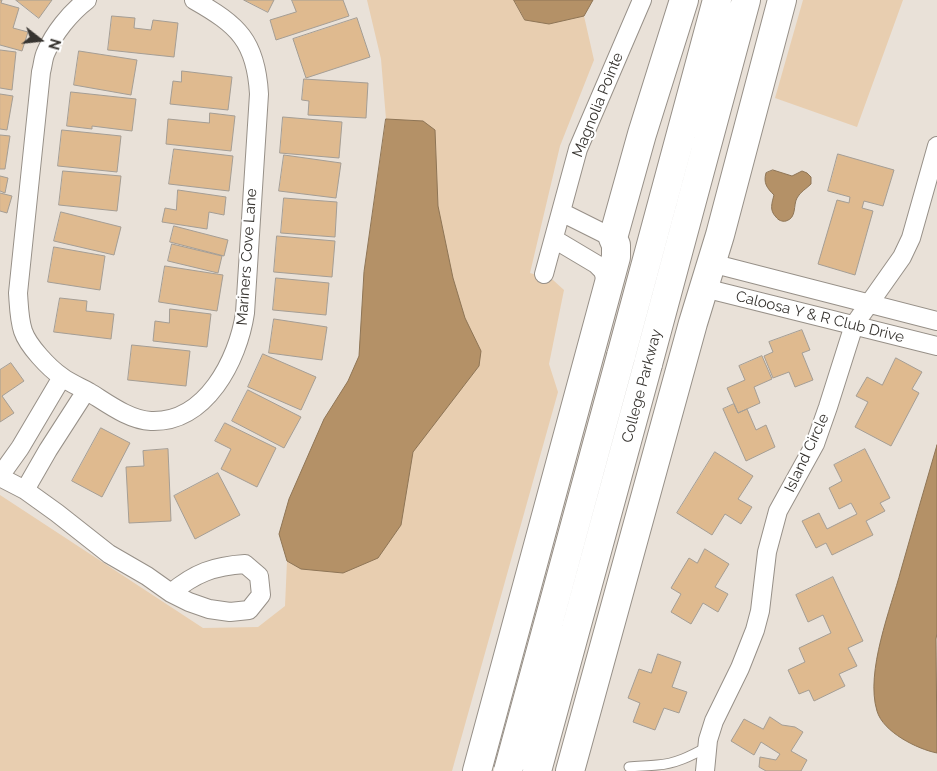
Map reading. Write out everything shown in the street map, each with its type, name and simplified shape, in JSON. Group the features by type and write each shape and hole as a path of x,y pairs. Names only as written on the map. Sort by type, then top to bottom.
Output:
{"main road":[{"path":"477,771 616,257 616,245 613,238 642,134 684,0"},
{"name":"College Parkway","path":"507,762 621,356 717,0"},
{"name":"College Parkway","path":"550,770 648,364 746,0"},
{"path":"483,771 507,762 550,770 579,737 782,0"},
{"path":"493,713 495,732 507,762"}],"street":[{"name":"Mariners Cove Lane","path":"87,0 60,29 45,54 41,72 18,293 19,314 23,333 33,348 62,377 131,416 149,421 169,420 188,413 205,400 226,368 242,332 245,313 259,94 258,74 254,56 243,36 226,20 194,0"},
{"name":"Magnolia Pointe","path":"544,274 585,130 642,0"},
{"name":"Island Circle","path":"705,771 707,747 714,721 740,668 755,630 760,611 767,552 778,511 814,444 828,408 854,325 902,257 911,238 937,146"},
{"path":"561,212 613,238"},
{"path":"554,239 596,264 603,272 608,288"},
{"name":"Caloosa Y & R Club Drive","path":"707,276 869,304 937,321"},
{"name":"Caloosa Y & R Club Drive","path":"707,276 854,325 937,346"},
{"path":"62,377 20,448 0,477 25,490 109,554 147,576 171,593 189,602 209,609 230,612 249,610 261,595 259,576 245,564 224,565 188,579 171,593"},
{"path":"25,490 86,391"}],"lane":[{"path":"629,767 674,762 707,747"}],"shaded area":[{"path":"367,0 593,0 584,16 594,60 560,146 530,273 553,280 564,290 549,364 558,392 452,771 0,771 0,495 203,628 258,627 285,606 287,561 279,534 289,499 324,419 348,381 359,356 364,272 386,119 381,59"},
{"path":"514,0 593,0 584,16 549,24 525,20"},
{"path":"803,0 903,0 857,127 775,98"},
{"path":"386,119 423,121 435,130 438,206 453,278 465,318 481,351 479,366 413,452 401,525 378,558 343,573 301,569 287,561 279,534 289,499 324,419 348,381 359,356 364,272"},
{"path":"773,170 792,176 802,171 811,177 811,184 798,196 792,217 786,221 778,219 774,214 772,204 774,195 765,183 766,173"},
{"path":"937,445 937,753 920,748 902,738 880,719 874,695 874,678 886,621"}],"building":[{"path":"0,0 2,0 1,3 19,8 13,28 28,32 22,51 0,45"},
{"path":"16,0 52,0 39,18"},
{"path":"244,0 274,0 268,12"},
{"path":"292,0 343,0 349,16 276,40 270,20 296,12"},
{"path":"112,16 135,18 134,28 151,30 153,20 178,23 174,57 108,50"},
{"path":"357,18 370,57 306,78 293,39"},
{"path":"0,50 16,52 12,90 0,88"},
{"path":"79,51 137,60 131,95 74,85"},
{"path":"182,71 232,77 228,110 170,104 173,81 181,82"},
{"path":"304,79 368,83 366,118 308,115 309,101 302,100"},
{"path":"71,92 136,99 132,131 92,126 92,129 67,126"},
{"path":"0,94 13,96 7,130 0,129"},
{"path":"210,113 235,116 231,151 166,144 168,119 209,123"},
{"path":"283,117 342,122 339,158 280,153"},
{"path":"62,130 121,136 117,172 58,166"},
{"path":"0,135 10,136 5,169 0,169"},
{"path":"174,149 233,156 229,191 169,184"},
{"path":"838,154 894,170 883,206 864,201 862,208 873,211 855,275 818,264 837,200 849,203 850,197 828,191"},
{"path":"284,155 341,163 336,198 279,191"},
{"path":"63,171 121,176 117,211 59,205"},
{"path":"0,176 8,178 5,193 0,191"},
{"path":"178,190 226,197 224,215 209,212 207,229 162,222 165,208 176,210"},
{"path":"0,193 12,196 7,213 0,211"},
{"path":"284,198 337,202 335,237 281,233"},
{"path":"61,212 121,227 114,255 54,241"},
{"path":"174,226 228,240 224,256 170,242"},
{"path":"277,236 335,241 332,277 274,272"},
{"path":"172,244 222,256 218,273 168,261"},
{"path":"54,247 105,256 100,290 48,282"},
{"path":"165,266 223,275 217,311 159,302"},
{"path":"276,278 329,283 326,315 273,310"},
{"path":"60,298 87,301 86,311 114,314 111,339 54,332"},
{"path":"170,309 211,314 207,347 153,341 155,321 169,323"},
{"path":"274,319 327,327 322,360 269,353"},
{"path":"802,330 810,350 802,353 813,380 795,387 789,372 773,378 764,356 773,352 769,342"},
{"path":"132,345 190,351 186,386 128,380"},
{"path":"263,354 316,377 301,410 248,387"},
{"path":"762,356 772,379 754,387 760,403 738,413 727,388 745,380 739,366"},
{"path":"896,358 922,372 912,389 919,393 891,446 855,427 868,402 856,396 867,377 882,385"},
{"path":"11,363 24,381 2,396 14,413 0,422 0,370"},
{"path":"248,390 301,417 284,448 232,421"},
{"path":"734,404 738,413 747,409 756,430 766,425 775,447 746,461 723,409"},
{"path":"225,423 276,448 257,487 221,469 231,449 215,441"},
{"path":"101,428 130,443 102,497 72,481"},
{"path":"168,449 171,521 129,523 126,467 144,466 143,451"},
{"path":"865,449 890,498 880,503 885,511 866,521 873,535 832,555 826,543 816,548 802,521 819,513 827,529 857,514 851,503 839,509 829,488 842,481 834,465"},
{"path":"715,452 753,476 738,499 752,507 741,524 725,514 712,535 677,513"},
{"path":"218,473 240,515 195,539 174,496"},
{"path":"705,549 729,564 715,587 728,594 718,612 703,603 691,624 671,612 681,594 671,588 689,558 697,563"},
{"path":"833,577 863,641 848,648 857,666 839,674 845,686 814,701 809,690 799,694 788,670 805,662 799,648 831,633 823,615 808,622 796,595"},
{"path":"658,654 681,662 672,687 687,692 679,713 664,708 655,730 633,722 640,703 628,698 639,669 651,673"},
{"path":"770,717 782,725 795,727 803,732 791,751 807,760 801,771 766,771 759,767 760,757 776,760 780,754 761,742 754,755 731,741 744,719 763,729"}]}
